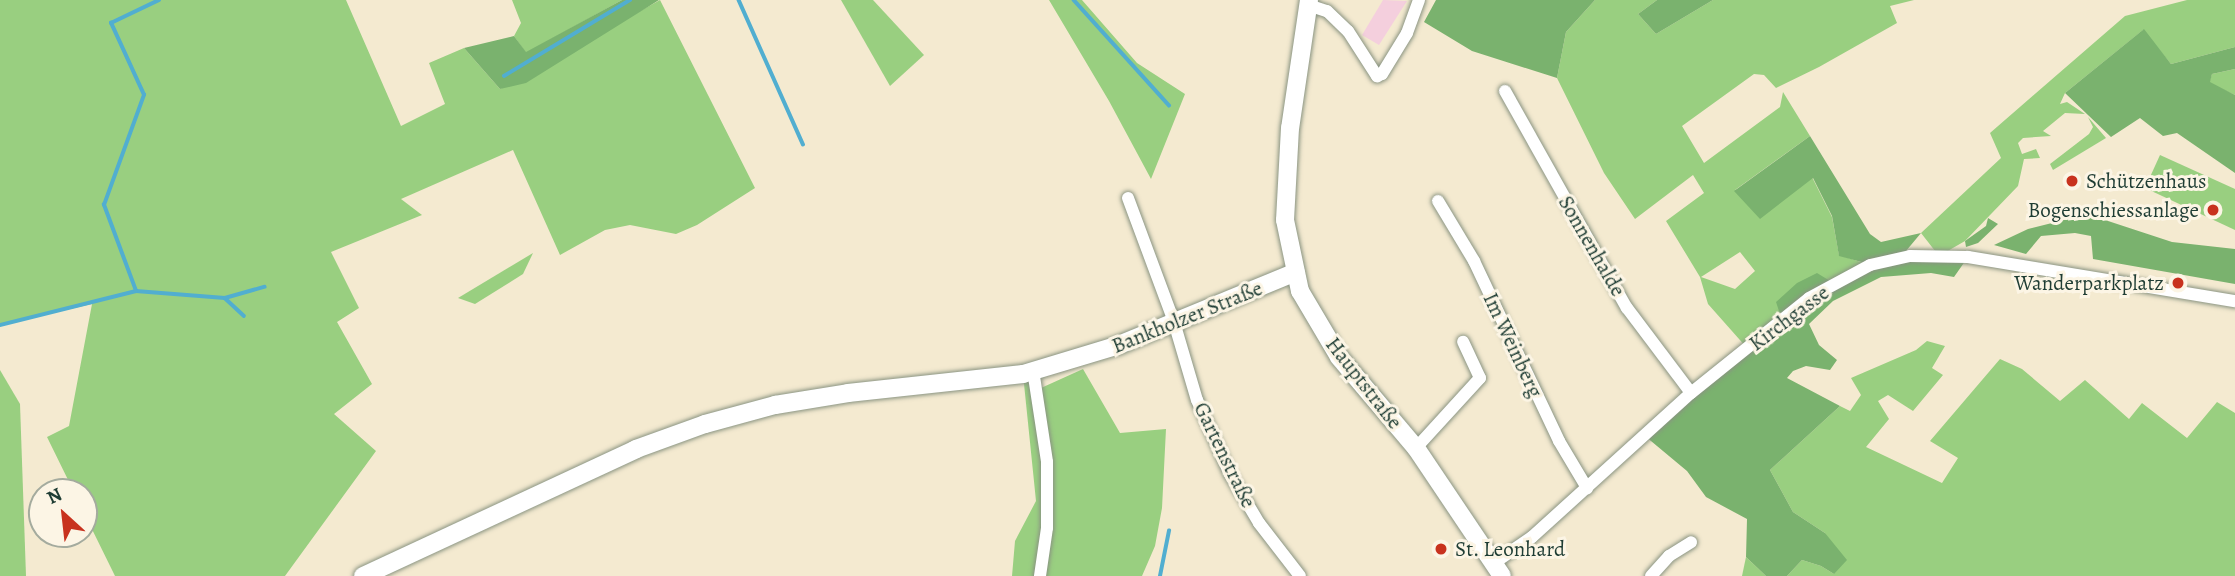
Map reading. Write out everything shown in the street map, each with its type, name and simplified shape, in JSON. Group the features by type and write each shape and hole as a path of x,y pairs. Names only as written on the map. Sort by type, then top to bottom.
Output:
{"street":[{"path":"1308,2 1328,11 1348,31 1377,76 1382,74 1407,33 1419,0"},
{"name":"Hauptstraße","path":"1308,2 1290,128 1285,220 1304,298 1339,357 1416,448 1498,570"},
{"name":"Sonnenhalde","path":"1505,91 1627,308 1691,393"},
{"name":"Gartenstraße","path":"1128,198 1174,322 1197,400 1230,474 1259,523 1300,576"},
{"name":"Im Weinberg","path":"1438,201 1474,261 1559,441 1587,488"},
{"name":"Kirchgasse","path":"1498,570 1691,393 1809,299 1870,264 1910,256 1968,257 2235,301"},
{"name":"Bankholzer Straße","path":"363,576 636,449 705,424 775,405 849,393 1023,374 1078,359 1296,272"},
{"path":"1416,448 1480,378 1463,342"},
{"path":"1033,370 1047,462 1047,528 1040,576"},
{"path":"1651,576 1669,556 1691,542"}],"shaded area":[{"path":"1383,0 1407,1 1379,45 1362,35"}],"green space":[{"path":"0,0 346,0 401,126 445,104 429,63 464,48 500,89 660,0 755,188 697,225 676,234 630,225 605,230 560,255 513,150 401,199 422,215 331,252 359,308 337,322 372,384 334,414 376,451 285,576 115,576 98,541 98,478 67,478 47,437 69,426 92,304 0,325"},
{"path":"512,0 622,0 526,53 514,36 521,23"},
{"path":"622,0 659,0 526,83 500,89 464,48 514,36 526,52"},
{"path":"841,0 873,0 924,55 890,86"},
{"path":"1049,0 1082,0 1137,63 1185,94 1151,179 1109,101"},
{"path":"1436,0 1595,0 1566,32 1557,78 1472,51 1424,22"},
{"path":"1595,0 1657,0 1638,14 1656,34 1713,0 1914,0 1890,6 1897,23 1819,67 1776,88 1764,75 1754,74 1682,126 1704,163 1780,107 1783,92 1810,136 1735,190 1812,177 1832,217 1839,255 1870,265 1782,320 1747,348 1708,304 1700,277 1666,221 1704,193 1693,175 1635,219 1604,173 1557,78 1566,32","holes":["1740,252 1755,271 1735,289 1701,277"]},
{"path":"1657,0 1713,0 1656,34 1638,14"},
{"path":"2187,0 2235,0 2235,47 2171,64 2143,30 2065,93 2060,104 2067,102 2085,114 2065,113 2043,131 2051,136 2023,138 2018,143 2022,154 2036,149 2040,158 2024,159 2018,186 1965,241 1939,256 1921,233 2001,158 1990,133 2125,16"},
{"path":"2144,29 2171,64 2235,47 2235,69 2212,74 2210,82 2235,95 2235,173 2177,133 2163,136 2140,118 2111,137 2065,93"},
{"path":"2235,69 2235,95 2209,83 2212,74"},
{"path":"2088,117 2106,138 2053,170 2050,164 2089,134 2093,127"},
{"path":"1810,136 1870,234 1881,242 1921,233 1906,251 1968,257 1954,277 1931,273 1881,277 1833,301 1809,324 1819,345 1837,360 1830,370 1806,366 1793,371 1787,378 1840,406 1770,470 1793,512 1825,533 1847,560 1834,574 1821,566 1802,560 1787,576 1766,576 1746,557 1747,519 1706,497 1687,471 1645,436 1782,320 1776,302 1797,283 1817,273 1835,284 1869,264 1839,256 1832,216 1813,178 1760,219 1734,191"},
{"name":"Bogenschiessanlage","path":"2160,155 2235,189 2235,230 2145,188"},
{"path":"2080,216 2105,220 2172,242 2235,249 2235,284 2093,259 2091,236 2075,233 2041,236 2026,254 1994,245 2028,229"},
{"path":"1988,218 1998,224 1978,243 1966,247 1965,241 1986,226"},
{"path":"533,253 523,274 475,304 458,298"},
{"path":"1927,341 1945,346 1932,368 1943,375 1913,411 1888,395 1878,401 1889,419 1866,447 1942,483 1958,458 1930,441 2000,359 2022,369 2060,401 2085,380 2129,419 2142,403 2187,438 2217,402 2235,413 2235,576 1787,576 1802,560 1821,566 1834,574 1825,533 1793,512 1770,470 1840,406 1850,411 1861,395 1851,378 1916,350"},
{"path":"1083,369 1120,433 1166,429 1162,508 1155,546 1142,576 1012,576 1015,541 1036,501 1023,374 1041,388"},
{"path":"0,370 20,404 26,576 0,576"},
{"path":"1746,557 1766,576 1742,576"}],"waterway":[{"path":"0,325 136,291 104,205 144,95 111,23 159,0"},
{"path":"504,76 630,0"},
{"path":"739,0 803,144"},
{"path":"1074,0 1169,105"},
{"path":"225,298 264,287"},
{"path":"136,291 225,298 244,316"},
{"path":"1160,576 1169,531"}],"place":[{"name":"Schützenhaus","path":"2072,181"},
{"name":"Bogenschiessanlage","path":"2213,210"},
{"name":"Wanderparkplatz","path":"2178,283"},
{"name":"St. Leonhard","path":"1441,549"}]}
